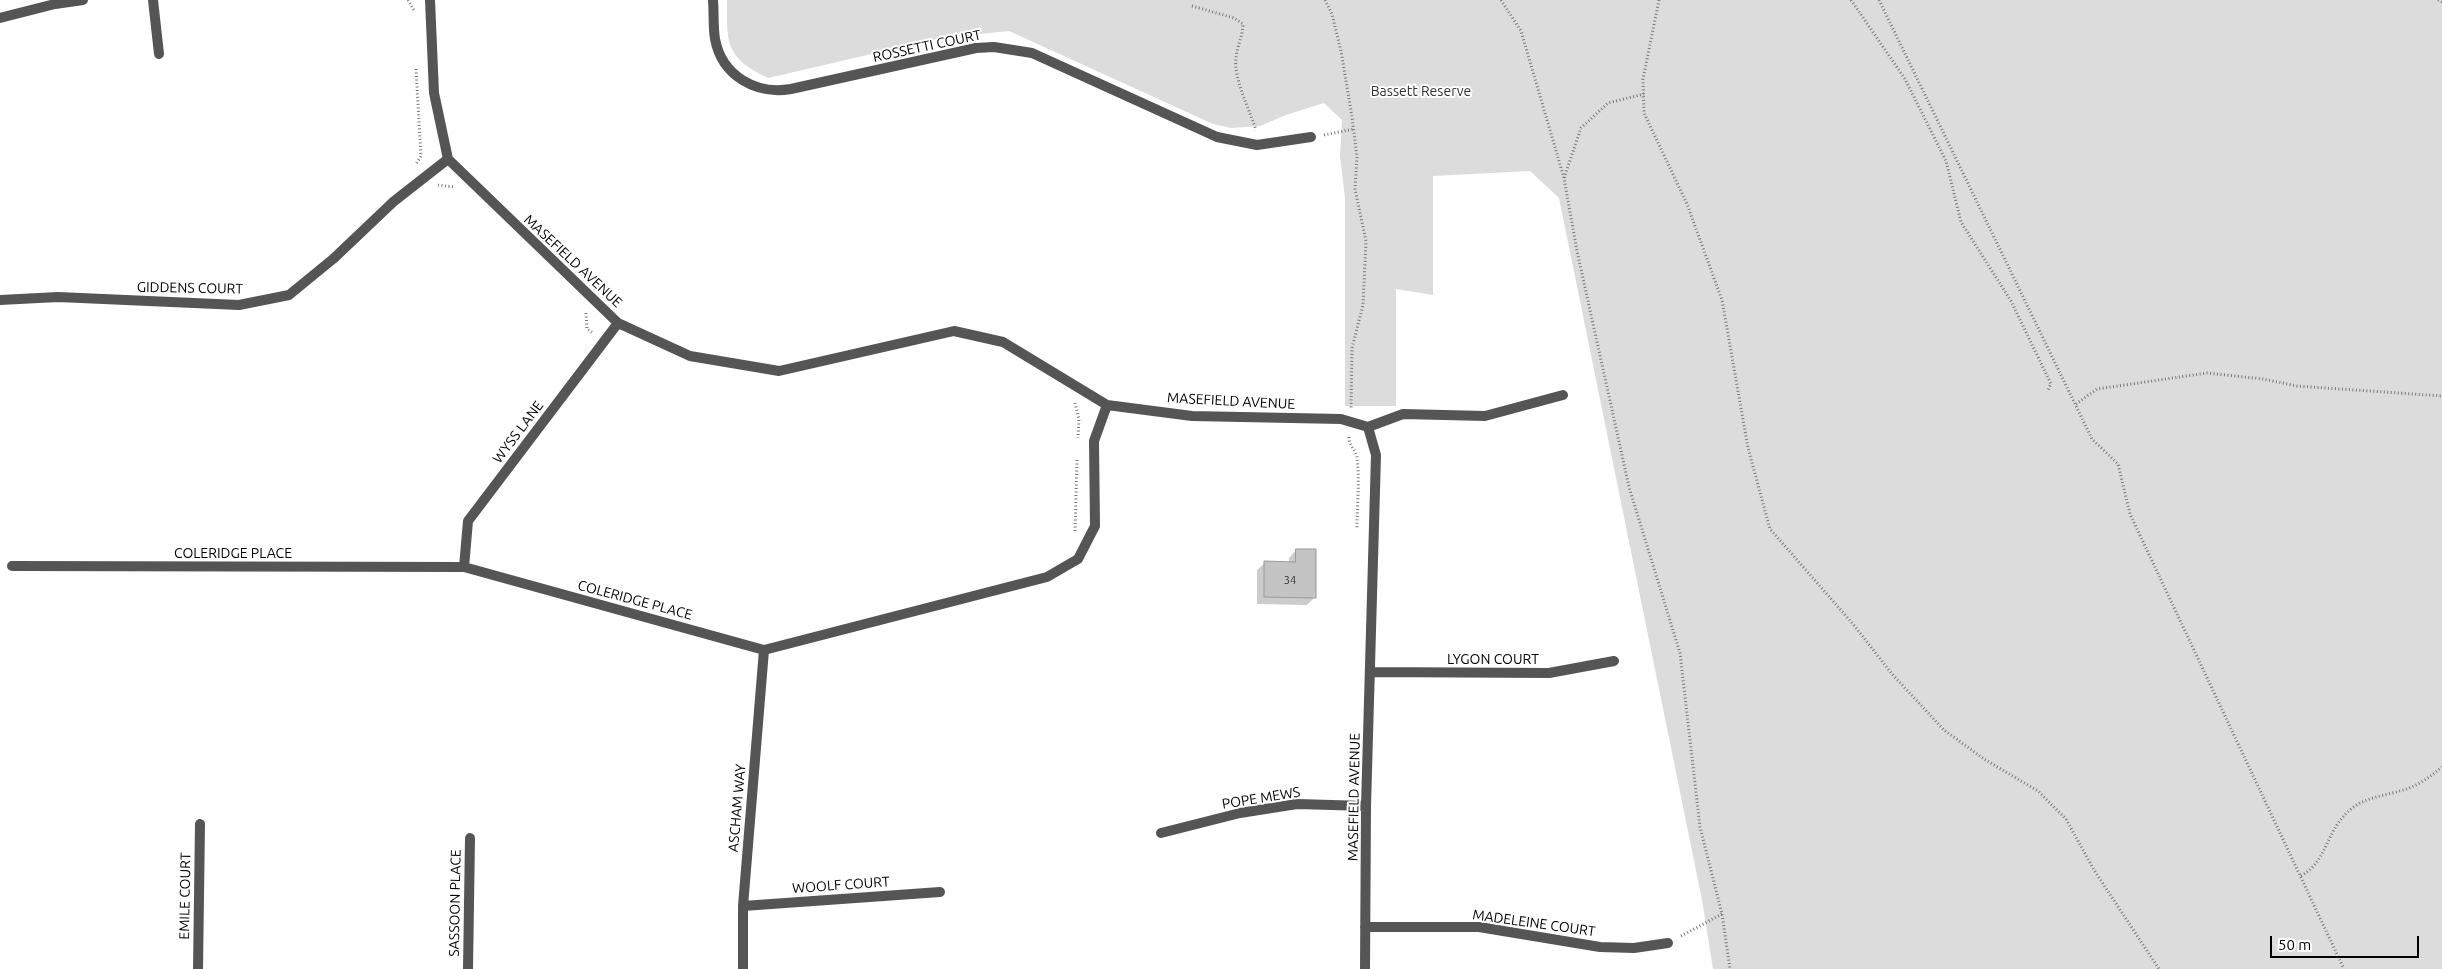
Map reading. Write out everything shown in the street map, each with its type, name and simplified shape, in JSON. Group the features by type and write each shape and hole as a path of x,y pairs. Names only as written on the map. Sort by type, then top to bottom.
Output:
{"street":[{"path":"0,18 55,4 83,0"},
{"path":"153,0 159,54"},
{"path":"430,0 434,94 448,158"},
{"name":"ROSSETTI COURT","path":"713,0 715,38 723,60 743,82 765,90 791,89 976,48 1012,49 1032,54 1217,137 1261,144 1311,137"},
{"name":"GIDDENS COURT","path":"0,300 58,297 239,305 289,295 333,258 393,202 448,158"},
{"name":"MASEFIELD AVENUE","path":"448,158 618,323 690,356 779,371 954,331 1003,342 1107,405 1192,416 1341,419 1368,427 1376,455 1366,806 1365,969"},
{"name":"WYSS LANE","path":"464,567 468,521 618,323"},
{"path":"1368,427 1403,414 1485,416 1563,395"},
{"name":"COLERIDGE PLACE","path":"12,566 464,567 764,650 1047,577 1078,559 1095,526 1094,441 1107,405"},
{"name":"ASCHAM WAY","path":"743,969 743,906 764,650"},
{"name":"LYGON COURT","path":"1371,672 1549,673 1614,661"},
{"name":"POPE MEWS","path":"1161,833 1240,814 1297,804 1366,806"},
{"name":"EMILE COURT","path":"198,969 200,824"},
{"name":"SASSOON PLACE","path":"468,969 470,838"},
{"name":"WOOLF COURT","path":"743,906 940,892"},
{"name":"MADELEINE COURT","path":"1366,927 1479,927 1600,946 1634,948 1668,943"}],"path":[{"path":"408,0 413,6 414,16"},
{"path":"1325,0 1332,14 1341,51 1357,157 1355,189 1366,241 1363,305 1352,348 1349,443 1356,455 1358,473 1357,532"},
{"path":"1501,0 1521,31 1564,178 1577,251 1629,487 1680,654 1700,826 1722,914 1730,969"},
{"path":"1659,0 1643,79 1644,113 1687,204 1722,300 1748,448 1770,529 1853,624 1892,674 1944,730 1984,759 2038,791 2066,819 2094,870 2159,969"},
{"path":"1851,0 1905,79 1930,128 1946,161 1961,222 2011,300 2051,384 2048,390"},
{"path":"1879,0 2092,440 2118,464 2130,514 2344,969"},
{"path":"2438,0 2442,2"},
{"path":"1192,6 1234,18 1242,24 1243,33 1235,59 1239,79 1261,144"},
{"path":"416,64 421,156 416,164 437,185 452,186 461,191"},
{"path":"1564,178 1581,128 1608,103 1644,94"},
{"path":"1311,137 1354,129"},
{"path":"585,308 587,330 605,340"},
{"path":"2076,404 2097,389 2207,373 2263,379 2297,386 2442,396"},
{"path":"1073,398 1079,419 1078,447"},
{"path":"1072,540 1075,532 1078,456"},
{"path":"2301,876 2313,870 2338,821 2352,808 2372,797 2404,790 2426,780 2442,767"},
{"path":"1668,943 1722,914"}],"green space":[{"name":"Bassett Reserve","path":"727,0 2442,0 2442,969 1713,969 1702,900 1559,198 1530,171 1433,176 1433,295 1396,289 1396,406 1345,406 1345,198 1340,156 1342,120 1324,103 1286,115 1260,126 1231,128 1213,124 1009,31 941,38 768,78 743,63 731,48 727,28"}],"building":[{"path":"1296,549 1316,549 1316,598 1264,597 1264,561 1295,562"}]}
